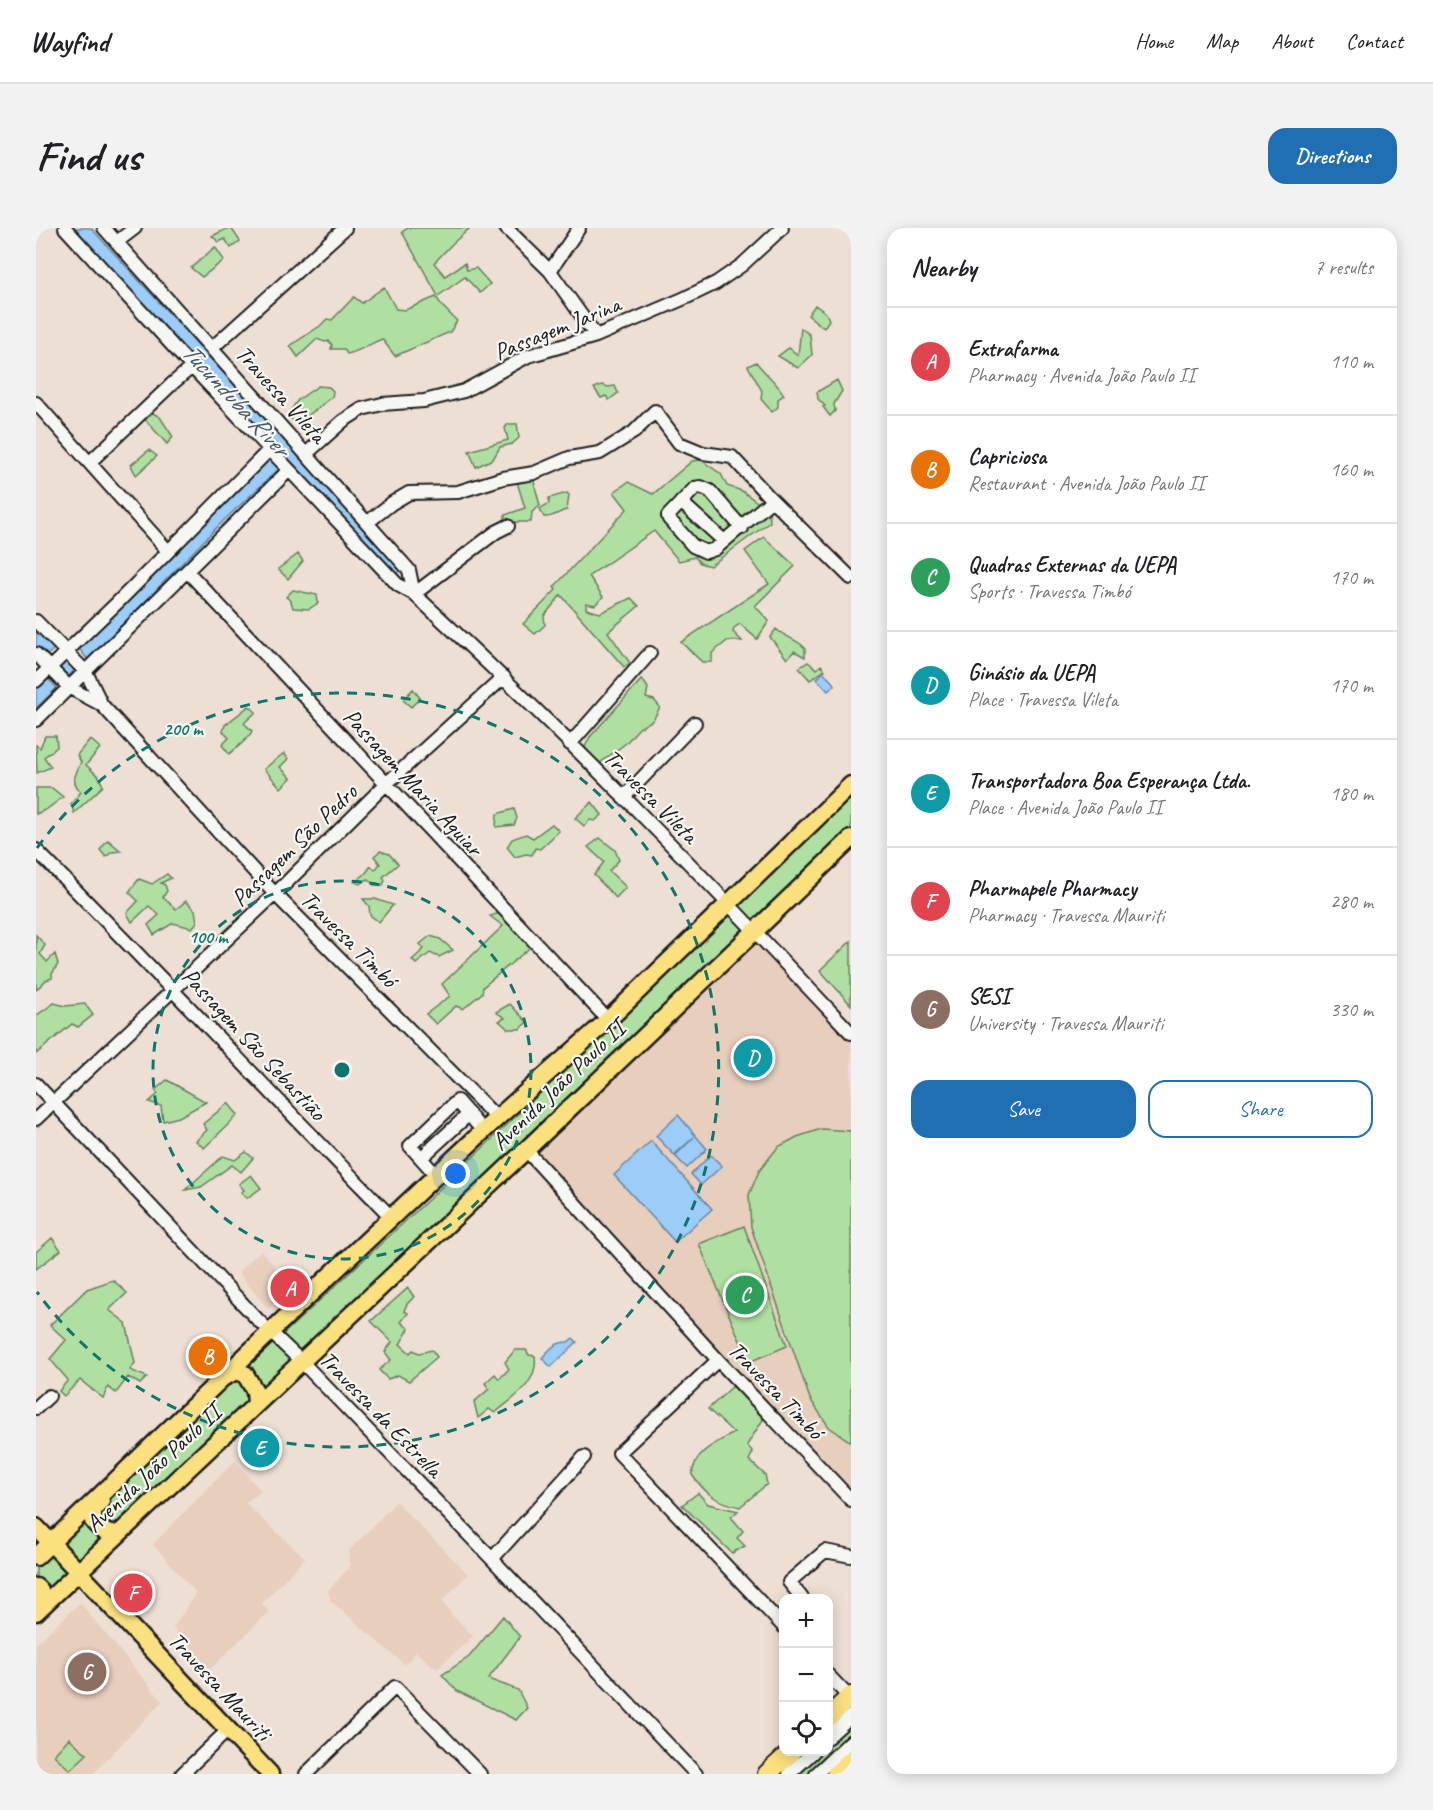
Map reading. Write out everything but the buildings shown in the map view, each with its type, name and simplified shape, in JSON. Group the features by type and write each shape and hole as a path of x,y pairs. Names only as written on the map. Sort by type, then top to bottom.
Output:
{"highway":[{"path":"833,1712 850,1696"},
{"path":"767,1774 787,1756"},
{"path":"836,1774 851,1760"}],"main road":[{"name":"Avenida João Paulo II","path":"36,1557 391,1217 497,1118 608,1020 851,785"},
{"name":"Avenida João Paulo II","path":"36,1612 526,1150 851,839"},
{"path":"224,1377 236,1371 245,1374 255,1391 256,1404"},
{"path":"110,1486 109,1493 93,1510 92,1518 106,1533 115,1535 121,1532"},
{"name":"Travessa Mauriti","path":"36,1527 270,1774"},
{"path":"36,1587 40,1591 41,1598 36,1606"}],"street":[{"name":"Travessa Vileta","path":"65,228 192,367 398,585 414,594 504,677 728,903 851,1033"},
{"name":"Travessa Vileta","path":"104,228 410,570 414,594"},
{"path":"118,242 135,228"},
{"path":"212,348 345,228"},
{"path":"506,228 550,272 596,336"},
{"path":"550,272 579,228"},
{"name":"Passagem Jarina","path":"306,454 362,409 382,404 424,401 464,391 528,356 596,336 716,283 742,265 782,228"},
{"path":"90,462 172,383 192,367"},
{"path":"36,403 168,551"},
{"path":"368,522 409,493 458,492 503,478 534,473 569,458 600,453 633,432 655,411 679,443 703,453 732,456 772,500 851,578"},
{"path":"36,681 59,661 270,449"},
{"path":"36,720 83,669 289,470"},
{"path":"742,528 710,491 701,487 694,488 669,513 669,519 693,546 706,552 715,549 742,528 772,500"},
{"path":"681,502 724,541"},
{"path":"414,594 496,532 508,526"},
{"name":"Passagem Maria Aguiar","path":"187,571 608,1020"},
{"name":"Travessa Timbó","path":"36,621 59,661 67,685 102,705"},
{"path":"570,744 650,653"},
{"name":"Travessa Timbó","path":"36,654 83,669 102,705 275,894 497,1118"},
{"name":"Passagem São Pedro","path":"36,1119 275,894 386,784 504,677"},
{"path":"624,798 695,723"},
{"name":"Passagem São Sebastião","path":"36,850 174,990 285,1109 391,1217"},
{"name":"Travessa da Estrella","path":"36,1084 696,1774"},
{"path":"436,1175 411,1146 457,1101 483,1131"},
{"name":"Travessa Timbó","path":"526,1150 718,1360 851,1500"},
{"path":"718,1360 619,1453 779,1623"},
{"path":"36,1408 49,1396"},
{"path":"492,1559 584,1457"},
{"path":"798,1594 789,1582 825,1551 851,1556"},
{"path":"833,1681 850,1696"},
{"path":"306,1774 395,1687 480,1774"},
{"path":"833,1732 851,1716"},
{"path":"182,1774 228,1730"},
{"path":"816,1774 851,1741"},
{"path":"789,1774 809,1756"}],"shaded area":[{"path":"754,930 851,1033 851,1497 536,1153 656,1024"},
{"path":"261,1251 293,1286 268,1309 238,1272"},
{"path":"235,1461 261,1491 245,1503 305,1558 262,1603 269,1612 210,1669 173,1628 196,1593 153,1544"},
{"path":"396,1502 468,1574 442,1601 473,1636 437,1669 415,1651 414,1656 404,1664 331,1601 328,1591 351,1565 348,1552"},
{"path":"80,1603 162,1701 93,1774 36,1774 36,1644"}],"green space":[{"path":"229,228 240,241 231,248 225,239 219,242 212,236"},
{"path":"408,228 470,228 434,263 445,276 465,263 467,270 476,268 490,284 480,293 465,277 438,296 402,232"},
{"path":"215,247 224,260 202,277 191,268"},
{"path":"384,287 396,309 405,310 436,297 457,321 450,332 395,356 382,339 347,354 344,349 331,349 332,345 329,341 317,339 298,357 290,346 327,319 332,320 354,297 362,303"},
{"path":"815,305 826,313 829,320 824,328 808,315"},
{"path":"801,328 810,335 812,355 798,368 778,356 789,348 798,355"},
{"path":"756,362 784,395 778,399 778,407 772,412 761,399 762,391 748,366"},
{"path":"837,380 842,391 834,404 835,411 830,416 818,399 817,392"},
{"path":"602,385 615,386 618,393 609,400 606,396 601,398 594,388"},
{"path":"318,386 329,387 333,391 332,397 297,424 288,414 298,400"},
{"path":"151,412 160,417 173,437 167,444 142,416"},
{"path":"508,424 517,424 519,438 512,444 500,447 493,459 476,467 469,451 508,440 505,428"},
{"path":"149,450 157,456 136,475 131,465"},
{"path":"701,460 721,474 727,486 742,491 769,511 770,522 710,566 700,563 695,557 679,561 654,531 589,576 603,597 595,605 586,603 586,609 600,613 631,598 639,606 608,632 630,663 624,667 561,595 544,616 545,625 535,634 523,624 556,590 554,587 627,509 614,492 628,482 653,494 692,461"},
{"path":"528,477 533,478 540,506 532,512 531,522 505,525 505,515 525,508 517,482"},
{"path":"567,493 569,495 567,510 544,517 540,509 549,503 549,498"},
{"path":"764,537 795,566 755,606 769,621 757,639 740,624 734,628 733,632 742,641 727,641 712,653 712,662 702,662 681,642 769,584 745,551"},
{"path":"298,554 303,561 288,579 278,569"},
{"path":"293,590 317,595 318,603 309,609 293,608 291,601 286,597"},
{"path":"776,629 802,645 805,648 805,657 794,651 787,659 770,637"},
{"path":"808,662 817,669 821,665 825,670 810,680 799,668"},
{"path":"642,679 648,688 646,698 654,700 660,707 653,720 639,728 626,743 596,766 583,751 590,737"},
{"path":"413,689 420,698 411,707 403,700"},
{"path":"249,706 256,712 244,723 252,731 229,754 222,745 229,738 223,731 225,725"},
{"path":"45,736 56,736 57,747 44,757 51,767 37,773 36,745 40,748"},
{"path":"90,739 100,748 86,765 99,777 103,786 74,813 71,804 81,792 75,781 75,774 81,762 77,755"},
{"path":"284,753 288,759 280,767 291,778 281,788 264,769"},
{"path":"36,788 52,788 63,797 36,814"},
{"path":"851,797 851,833 45,1598 36,1581 36,1567 188,1422 426,1202"},
{"path":"592,802 602,815 595,821 590,820 584,826 575,818"},
{"path":"514,809 517,818 514,825 496,827 497,814"},
{"path":"552,824 559,831 540,849 535,848 532,855 515,857 507,847 512,839 526,834 533,838"},
{"path":"600,838 615,850 619,860 609,871 626,887 616,898 594,875 604,862 588,847"},
{"path":"108,840 121,851 112,852 106,857 100,850"},
{"path":"380,851 389,854 398,864 383,877 385,880 383,885 374,885 368,879 360,884 355,882 371,866 375,870 380,864 374,856"},
{"path":"167,874 171,878 161,883 165,885 167,891 163,897 176,909 186,901 195,910 197,922 192,928 173,923 154,935 148,925 159,915 149,906 132,922 127,913 138,901 129,892 139,879 152,884"},
{"path":"363,899 375,899 393,905 379,922 370,915 369,906"},
{"path":"503,912 533,945 483,987 482,993 463,1009 456,1006 436,1024 426,1014 450,996 442,984 503,926 490,916"},
{"path":"36,935 45,945 40,954 47,962 55,954 58,964 52,978 46,980 36,990"},
{"path":"430,936 440,939 453,950 439,957 430,953 416,964 412,960 424,949 420,944"},
{"path":"851,941 851,1005 820,970"},
{"path":"54,1003 65,1006 85,1004 93,1015 78,1027 72,1024 36,1054 36,1016"},
{"path":"510,1004 527,1022 520,1029 508,1029 499,1021 505,1018 496,1012"},
{"path":"167,1080 206,1102 179,1117 163,1121 161,1106 149,1102 158,1094 155,1090"},
{"path":"228,1103 238,1115 204,1148 196,1141 207,1130 203,1124"},
{"path":"821,1129 851,1131 851,1442 829,1427 810,1399 751,1227 749,1195 759,1171 778,1147 797,1137"},
{"path":"246,1152 253,1158 241,1172 232,1165 201,1187 185,1190 223,1156 235,1160"},
{"path":"251,1175 261,1188 247,1198 241,1192 244,1190 239,1184"},
{"path":"744,1226 787,1346 749,1362 699,1244"},
{"path":"52,1238 61,1250 36,1269 36,1252"},
{"path":"113,1280 127,1293 109,1310 126,1323 135,1363 130,1370 147,1377 140,1384 128,1377 116,1393 108,1387 103,1398 80,1380 64,1396 59,1391 68,1380 50,1359 66,1340 50,1325 87,1289"},
{"path":"408,1288 414,1297 404,1311 408,1313 401,1322 409,1329 400,1344 410,1353 413,1350 419,1353 432,1350 437,1357 409,1381 398,1375 388,1379 379,1370 391,1360 385,1352 392,1342 371,1321"},
{"path":"515,1350 526,1350 529,1355 535,1356 535,1366 529,1382 495,1413 489,1409 478,1418 474,1402 489,1389 485,1383 495,1374 499,1379 509,1369 505,1362"},
{"path":"733,1386 764,1418 747,1445 753,1452 749,1460 765,1475 767,1484 740,1507 712,1496 692,1475 697,1459 707,1449 734,1433 708,1409"},
{"path":"698,1493 708,1504 738,1511 731,1517 743,1531 737,1538 745,1546 732,1553 682,1505"},
{"path":"503,1616 520,1637 488,1679 518,1690 527,1708 516,1720 457,1691 442,1675 469,1657"},
{"path":"851,1722 851,1736 833,1753 833,1739"},
{"path":"69,1738 87,1754 70,1770 54,1755"},
{"path":"816,1756 830,1756 811,1774 796,1774"}],"water":[{"name":"Tucunduba River","path":"71,228 91,228 403,569 395,575"},
{"path":"270,456 281,467 223,521 88,660 78,647"},
{"path":"36,629 55,648 46,656 36,646"},
{"path":"68,656 78,666 67,678 56,667"},
{"path":"823,672 835,685 828,691 817,679"},
{"path":"47,678 57,688 36,708 36,688"},
{"path":"678,1115 707,1149 687,1168 675,1156 694,1137 674,1155 656,1136"},
{"path":"651,1141 712,1209 675,1242 614,1175"},
{"path":"711,1155 722,1166 701,1185 691,1174"},
{"path":"573,1338 577,1342 551,1367 542,1358 553,1347"}],"place":[{"name":"Ginásio da UEPA","path":"753,1058"},
{"name":"Extrafarma","path":"290,1288"},
{"name":"Quadras Externas da UEPA","path":"745,1295"},
{"name":"Capriciosa","path":"208,1356"},
{"name":"Transportadora Boa Esperança Ltda.","path":"260,1448"},
{"name":"Pharmapele Pharmacy","path":"133,1593"},
{"name":"SESI","path":"87,1672"}]}
